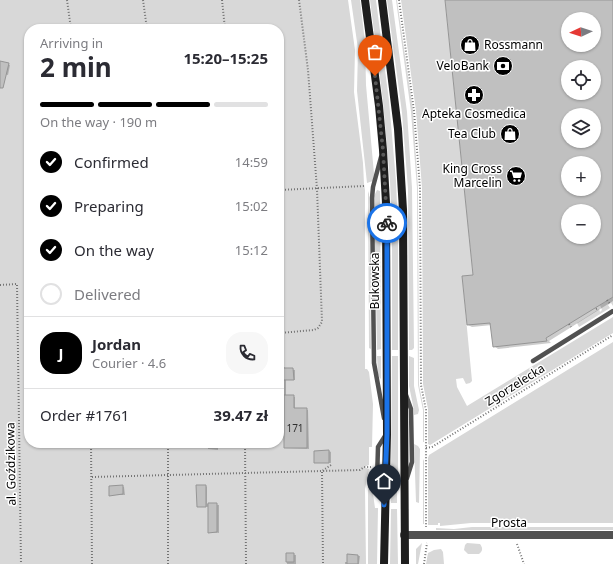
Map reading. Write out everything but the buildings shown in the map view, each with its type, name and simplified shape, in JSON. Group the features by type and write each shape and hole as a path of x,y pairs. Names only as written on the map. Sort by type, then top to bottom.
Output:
{"main road":[{"name":"Bukowska","path":"365,0 383,150 387,242 387,434 384,564"},
{"path":"382,0 398,129 403,218 404,564"}],"street":[{"name":"Prosta","path":"404,535 613,535"}],"lane":[{"path":"383,150 373,187 372,198 374,363 387,434"},
{"path":"533,361 613,311"}],"path":[{"path":"67,0 70,24"},
{"path":"143,0 146,24"},
{"path":"222,0 224,24"},
{"path":"284,333 314,330 318,328 322,322 317,189 308,70 299,0"},
{"path":"399,0 414,111 420,188 421,384 426,410 426,530"},
{"path":"284,190 360,187 364,189 365,186"},
{"name":"al. Goździkowa","path":"0,285 17,284 21,564"},
{"path":"607,300 610,304"},
{"name":"Zgorzelecka","path":"426,448 432,447 613,335"},
{"path":"91,448 92,564"},
{"path":"168,448 168,564"},
{"path":"245,448 246,564"},
{"path":"322,472 331,465"},
{"path":"92,477 322,472 360,470 364,467 372,467"},
{"path":"322,472 323,564"},
{"path":"424,564 428,540"},
{"path":"516,544 524,564"}],"shaded area":[{"path":"0,0 348,0 355,50 354,92 365,190 365,369 369,372 373,404 372,447 369,447 369,465 364,467 369,469 365,489 366,564 0,564"},
{"path":"351,0 360,0 365,42 366,85 374,174 373,181 367,183 357,91 358,49"},
{"path":"370,0 376,0 389,101 396,181 398,228 398,350 392,350 392,228 390,181 383,101"},
{"path":"387,0 392,0 407,112 412,188 414,348 412,350 409,350 408,189 402,113"},
{"path":"396,0 413,111 418,188 419,385 424,410 424,442 423,410 418,385 417,188 411,112"},
{"path":"401,0 445,0 473,275 462,276 472,381 466,384 463,378 456,379 457,387 467,406 613,317 613,333 430,445 428,444 428,409 423,384 422,188 416,111"},
{"path":"377,190 380,191 381,349 377,350 374,196"},
{"path":"368,191 369,194 371,349 369,348"},
{"path":"613,297 613,306 611,303 608,305 610,308 579,327 577,323 599,309 600,312 602,310 600,305"},
{"path":"613,342 613,523 471,523 440,526 440,523 438,523 438,525 428,525 429,455"},
{"path":"377,356 381,356 380,379 378,374"},
{"path":"392,356 398,356 398,476 391,476"},
{"path":"409,356 414,358 414,386 419,410 418,414 414,415 409,386"},
{"path":"414,444 420,449 419,503 416,502"},
{"path":"424,459 424,524 423,524 423,461"},
{"path":"392,477 397,477 397,503 391,503"},
{"path":"371,480 375,508 378,508 377,564 368,564 368,490"},
{"path":"391,509 397,509 398,564 390,564"},
{"path":"472,527 613,527 613,530 436,530 436,528 454,529"},
{"path":"422,543 418,564 416,564 416,549"},
{"path":"467,543 480,544 482,551 479,554 468,554 464,550"},
{"path":"441,549 443,552 444,564 426,564 428,553"}],"way so far":[{"path":"375,76 383,150 387,223"}],"place":[{"name":"Rossmann","path":"470,45"},
{"name":"VeloBank","path":"503,66"},
{"name":"Apteka Cosmedica","path":"474,95"},
{"name":"Tea Club","path":"510,134"},
{"name":"King Cross Marcelin","path":"516,176"}],"route":[{"path":"384,505 387,434 387,223"}]}
